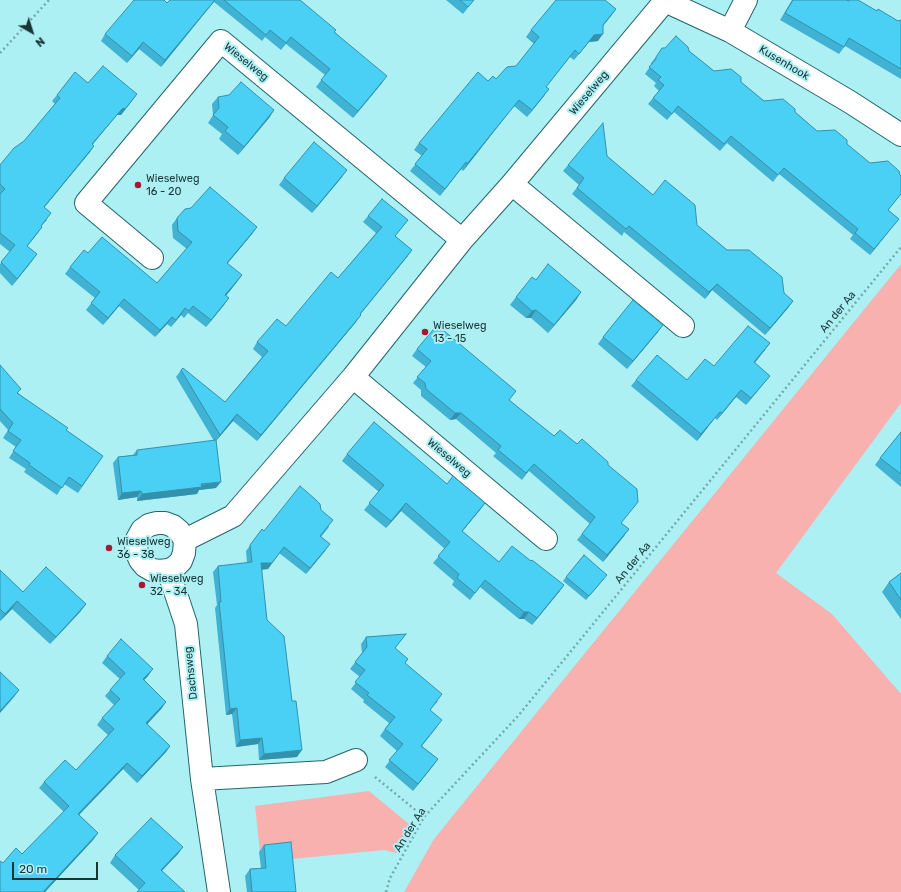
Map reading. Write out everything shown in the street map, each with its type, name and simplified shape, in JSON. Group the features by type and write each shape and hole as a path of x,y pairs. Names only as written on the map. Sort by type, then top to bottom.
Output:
{"street":[{"path":"730,31 746,0"},
{"name":"Kusenhook","path":"664,1 730,31 850,102 901,135"},
{"name":"Wieselweg","path":"185,540 233,516 353,377 462,240 512,184 664,1"},
{"name":"Wieselweg","path":"152,258 86,203 221,41 462,240"},
{"path":"512,184 683,326"},
{"name":"Wieselweg","path":"353,377 546,539"},
{"path":"165,523 173,526 179,531 185,540 184,553 180,561 175,567 168,570 152,570 145,566 137,553 136,545 139,535 142,530 149,525 165,523"},
{"name":"Dachsweg","path":"168,570 186,624 202,779 219,892"},
{"path":"202,779 326,772 356,760"}],"path":[{"path":"0,53 48,0"},
{"name":"An der Aa","path":"386,892 390,878 424,817 518,716 901,247"},
{"path":"356,760 424,817"}],"shaded area":[{"path":"901,264 901,403 776,573 832,614 901,694 901,892 404,892 434,839"},
{"path":"369,791 415,829 396,853 384,850 261,862 255,806"}],"building":[{"path":"134,0 164,0 167,3 170,0 215,0 165,60 143,42 132,56 105,34"},
{"path":"224,0 300,0 336,30 334,32 387,76 358,111 321,80 330,69 291,37 286,43 270,30 266,35"},
{"path":"460,0 474,0 468,7"},
{"path":"556,0 605,0 616,9 603,25 603,34 594,35 579,54 575,50 546,87 549,89 532,110 519,100 445,189 415,164 427,149 419,143 478,72 488,81 493,76 496,79 507,67 516,66 539,37 531,30"},
{"path":"793,0 858,0 877,11 878,9 898,21 901,20 901,69 849,38 844,47 785,13"},
{"path":"676,36 688,47 689,51 714,71 731,69 741,77 741,82 764,101 783,99 795,109 795,112 817,131 835,130 847,140 847,144 870,163 888,161 899,171 901,176 901,194 888,210 899,219 874,249 855,233 858,229 784,168 778,175 731,136 724,144 678,106 672,114 653,98 664,85 658,80 661,77 649,67 656,59 662,48 665,48"},
{"path":"103,66 137,94 92,144 94,146 44,207 51,213 27,246 37,254 17,279 1,262 15,245 0,233 0,194 5,189 0,184 0,165 14,148 24,141 60,98 57,95 75,72 88,83"},
{"path":"241,82 274,110 244,147 225,131 228,127 213,115 219,108 218,97 229,95"},
{"path":"603,123 607,156 653,195 665,180 695,205 697,225 727,250 749,250 782,277 784,293 793,301 770,328 717,284 709,292 629,226 626,229 577,188 584,178 568,165"},
{"path":"314,142 347,170 317,206 284,178"},
{"path":"210,187 257,227 227,263 242,275 225,295 229,298 211,320 193,306 189,311 185,308 176,320 172,317 160,330 124,299 108,318 91,303 100,292 70,267 84,250 88,253 102,237 157,283 192,242 178,231 177,218 185,209 191,208"},
{"path":"382,199 408,220 395,236 412,250 360,314 361,315 261,435 237,414 220,435 181,370 183,368 225,402 268,351 257,342 277,319 286,326 331,272 338,278 382,227 368,216"},
{"path":"548,264 581,292 554,325 536,310 532,311 516,297 532,277 536,280"},
{"path":"633,300 663,325 633,361 603,337"},
{"path":"437,325 516,391 509,400 554,436 560,430 577,444 582,439 608,462 608,465 637,489 638,502 621,523 629,529 607,555 582,534 595,517 534,464 526,473 498,450 501,446 461,413 455,413 426,389 425,383 417,377 431,361 417,349"},
{"path":"748,326 770,343 754,362 770,376 751,398 741,390 722,413 720,412 701,434 636,380 657,355 687,380 705,359 714,366"},
{"path":"0,365 21,389 17,393 68,428 66,430 103,456 82,486 69,477 62,488 29,465 30,463 13,451 21,440 8,431 13,423 0,409"},
{"path":"374,422 447,484 453,476 485,503 462,531 499,562 512,546 564,585 537,618 529,612 524,612 485,580 475,593 457,578 459,574 438,556 450,542 406,503 391,521 369,503 384,485 347,454"},
{"path":"901,432 901,474 880,458"},
{"path":"216,440 221,482 201,484 202,487 142,494 141,491 122,493 118,457 137,455 137,450"},
{"path":"300,486 320,504 321,510 333,520 320,536 330,544 310,568 284,547 272,563 261,563 267,620 284,636 292,701 296,701 302,750 264,754 262,738 240,740 237,708 230,709 219,602 221,602 218,566 252,562 250,545 262,529 264,531"},
{"path":"584,555 607,575 589,596 566,577"},
{"path":"46,567 86,604 56,637 17,601 5,614 0,609 0,570 23,592"},
{"path":"901,573 901,600 889,582"},
{"path":"406,634 395,648 408,659 405,663 442,694 430,710 442,720 421,746 438,759 418,784 389,760 403,744 385,729 395,717 367,695 369,693 355,682 365,670 355,662 367,647 366,637"},
{"path":"121,639 153,669 143,679 166,702 146,723 170,746 142,776 127,763 78,814 98,833 43,892 0,892 0,861 3,863 16,848 22,854 69,806 44,782 65,760 76,770 114,729 102,718 120,699 110,690 125,673 107,656"},
{"path":"0,672 19,690 0,711"},
{"path":"151,818 183,847 161,870 185,892 137,892 145,883 115,855"},
{"path":"291,842 296,892 252,892 250,869 266,868 264,845"}],"place":[{"name":"Wieselweg 16 - 20","path":"138,185"},
{"name":"Wieselweg 13 - 15","path":"425,332"},
{"name":"Wieselweg 36 - 38","path":"109,548"},
{"name":"Wieselweg 32 - 34","path":"142,585"}]}
